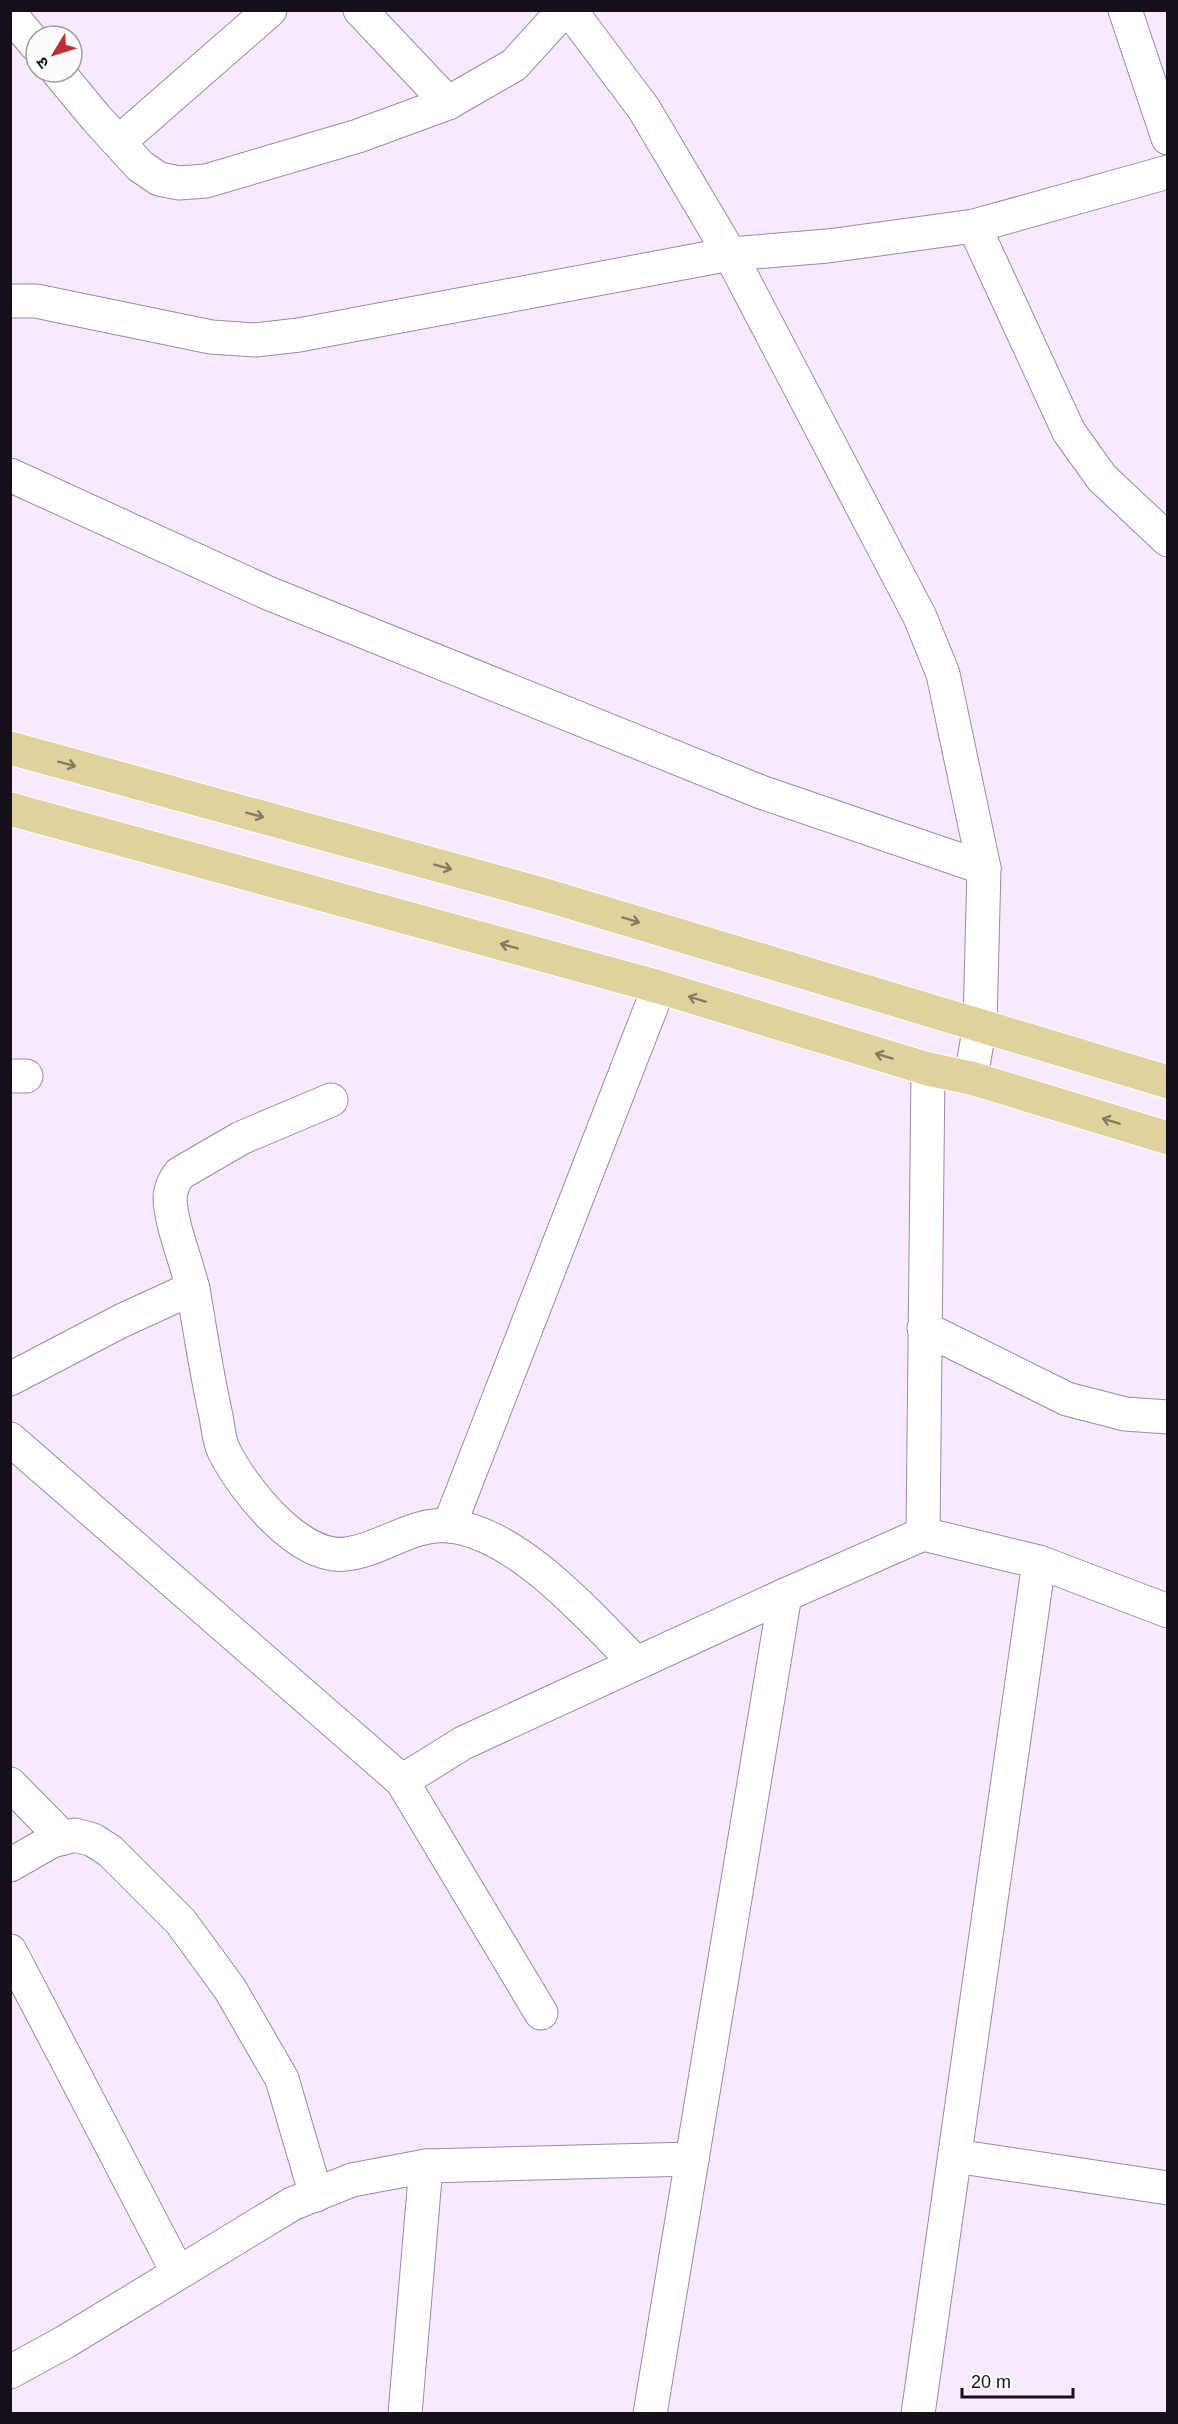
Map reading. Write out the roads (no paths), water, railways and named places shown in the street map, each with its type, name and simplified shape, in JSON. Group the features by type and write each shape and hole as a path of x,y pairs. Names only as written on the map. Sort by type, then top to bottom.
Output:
{"main road":[{"path":"10,748 542,894 1167,1082"},
{"path":"10,809 659,987 928,1070 971,1078 1167,1138"}],"street":[{"path":"119,142 270,10"},
{"path":"360,10 448,103"},
{"path":"68,84 140,166 159,179 179,183 206,181 358,136 448,103 514,65 564,10"},
{"path":"570,10 644,109 730,254 920,617 943,674 984,868 980,1024 971,1078"},
{"path":"1125,10 1167,138"},
{"path":"10,14 24,31"},
{"path":"10,301 36,301 211,337 255,340 311,333 730,254 828,246 974,226 1167,172"},
{"path":"974,226 1069,432 1102,478 1167,540"},
{"path":"10,475 268,593 761,792 984,868"},
{"path":"449,1526 659,987"},
{"path":"923,1534 928,1070"},
{"path":"331,1100 241,1138 179,1174 173,1184 170,1197 193,1288 223,1449 256,1500 289,1535 331,1554 347,1554 414,1529 449,1526 488,1536 553,1580 636,1663"},
{"path":"10,1379 121,1321 193,1288"},
{"path":"924,1328 1067,1399 1125,1414 1167,1417"},
{"path":"10,1439 402,1781 541,2013"},
{"path":"402,1781 463,1743 923,1534 1039,1562 1167,1611"},
{"path":"918,2414 1039,1562"},
{"path":"650,2414 785,1595"},
{"path":"10,1784 63,1838"},
{"path":"10,1865 52,1841 75,1835 93,1840 110,1851 181,1922 230,1989 282,2079 316,2195"},
{"path":"10,1951 178,2273"},
{"path":"955,2156 1167,2188"},
{"path":"10,2372 65,2342 292,2204 352,2180 426,2166 692,2159"},
{"path":"405,2414 426,2166"}]}
